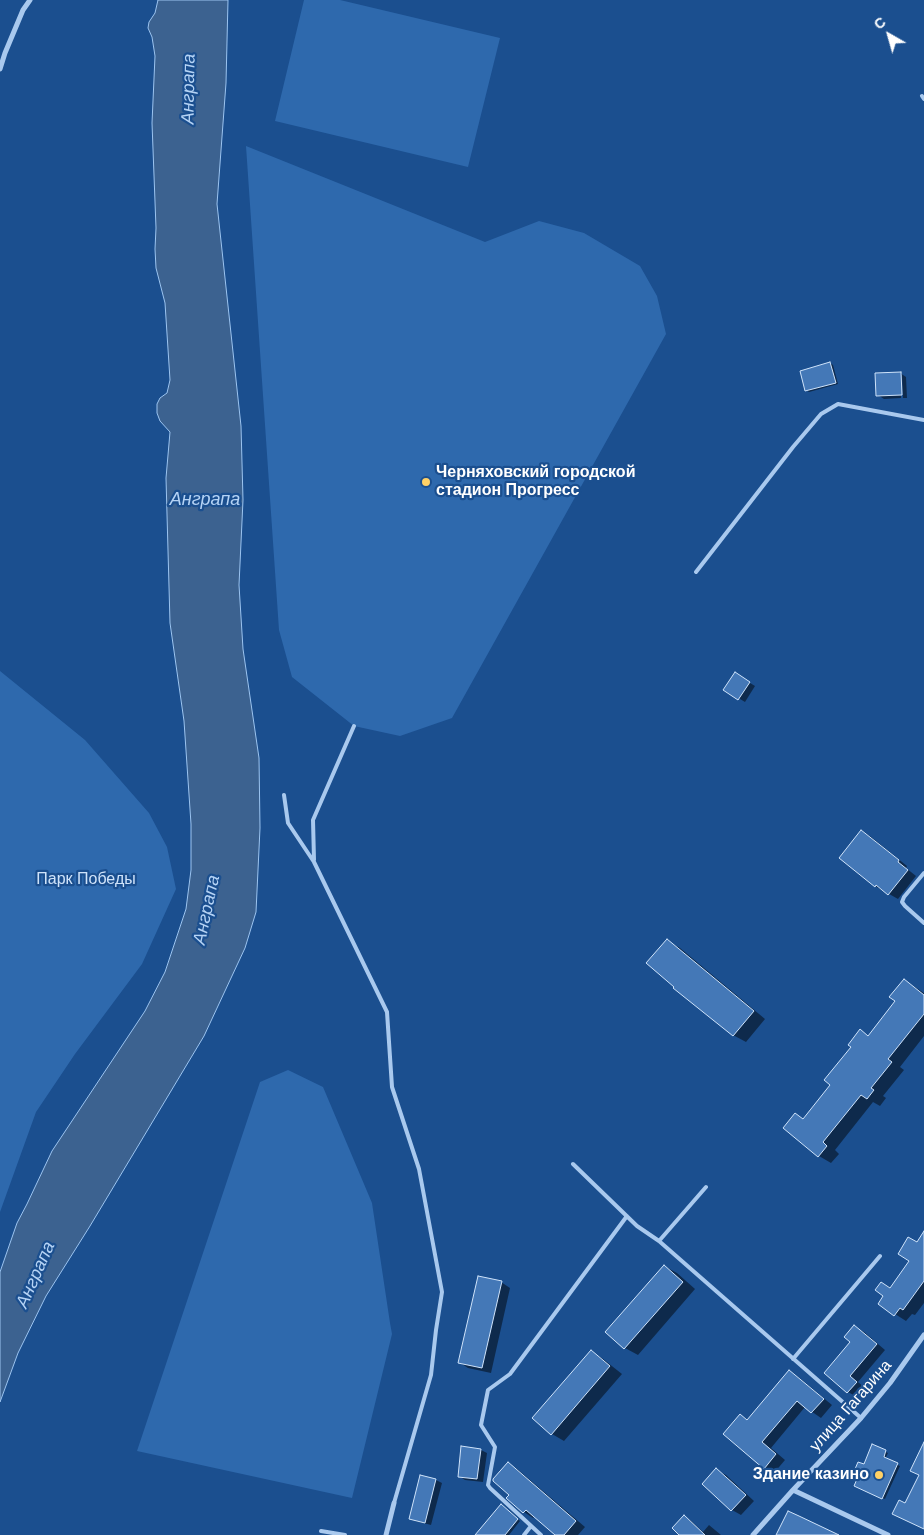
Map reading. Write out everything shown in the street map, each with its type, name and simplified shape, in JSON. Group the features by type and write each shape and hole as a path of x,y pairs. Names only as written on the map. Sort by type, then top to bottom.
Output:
{"street":[{"path":"0,69 23,10 30,0"},
{"name":"улица Гагарина","path":"753,1535 861,1418 890,1383 924,1335"},
{"path":"793,1490 888,1535"},
{"path":"386,1535 394,1503"}],"lane":[{"path":"696,572 821,414 838,404 924,420"},
{"path":"314,862 313,820 354,726"},
{"path":"284,795 288,823 314,862 388,1012 392,1087 418,1169 442,1292 432,1375 394,1503"},
{"path":"924,873 904,896 902,902 904,906 924,923"},
{"path":"573,1164 646,1234 659,1242 861,1418"},
{"path":"659,1242 706,1187"},
{"path":"542,1535 488,1485 495,1447 481,1425 488,1390 510,1374 627,1216"},
{"path":"793,1359 880,1256"},
{"path":"524,1535 531,1526"},
{"path":"321,1531 345,1535"}],"green space":[{"path":"304,0 340,0 500,38 468,167 275,121"},
{"name":"Черняховский городской стадион Прогресс","path":"246,146 485,242 539,221 584,233 640,266 657,296 666,334 452,718 400,736 354,726 292,677 279,630"},
{"name":"Парк Победы","path":"0,671 85,740 149,813 167,847 176,889 142,964 75,1054 36,1112 0,1212"},
{"path":"288,1070 323,1087 372,1203 392,1334 352,1498 137,1451 260,1082"}],"water":[{"name":"Анграпа","path":"158,0 228,0 226,83 217,204 241,426 243,500 239,585 243,649 259,758 260,828 256,912 245,948 204,1036 46,1296 18,1353 0,1402 0,1272 17,1223 52,1151 145,1011 165,972 186,909 191,870 191,824 184,721 170,623 166,478 170,432 160,421 157,413 157,404 160,398 167,393 170,380 165,303 156,268 152,123 155,56 152,37 148,28 149,22 155,13"}],"building":[{"path":"830,362 836,383 805,391 800,371"},
{"path":"901,372 902,395 876,396 875,373"},
{"path":"735,672 750,682 738,700 723,690"},
{"path":"861,830 899,860 898,862 908,870 888,895 839,858"},
{"path":"667,939 754,1011 733,1036 673,988 646,963"},
{"path":"904,979 924,995 924,1014 888,1059 892,1062 871,1088 874,1090 867,1099 861,1095 823,1142 827,1146 818,1157 783,1128 795,1113 803,1119 830,1085 824,1080 851,1047 848,1045 860,1029 868,1036 895,1001 889,997"},
{"path":"924,1231 924,1281 903,1310 900,1308 894,1316 878,1304 883,1296 875,1290 881,1282 890,1288 909,1261 898,1254 908,1237 917,1242"},
{"path":"664,1265 683,1282 624,1349 605,1332"},
{"path":"478,1276 502,1281 482,1368 458,1363"},
{"path":"854,1325 877,1344 850,1376 857,1382 847,1393 824,1373 850,1342 844,1337"},
{"path":"591,1350 610,1366 551,1435 532,1418"},
{"path":"789,1370 824,1399 811,1413 797,1401 762,1442 776,1454 764,1469 723,1434 740,1414 747,1420"},
{"path":"924,1442 924,1529 892,1514 899,1500 905,1503 919,1475 910,1471"},
{"path":"872,1444 886,1450 884,1457 898,1463 882,1499 854,1486 857,1479 852,1476 858,1462 864,1464"},
{"path":"461,1446 481,1449 477,1479 458,1477"},
{"path":"508,1462 576,1521 564,1535 555,1535 526,1510 523,1513 506,1498 509,1495 493,1479"},
{"path":"716,1468 746,1495 731,1511 702,1484"},
{"path":"420,1475 436,1479 425,1523 409,1519"},
{"path":"501,1504 518,1519 505,1535 475,1535"},
{"path":"788,1511 799,1516 839,1535 776,1535"},
{"path":"684,1515 705,1535 679,1535 672,1528"}],"place":[{"name":"Черняховский городской стадион Прогресс","path":"426,482"},
{"name":"Здание казино","path":"879,1475"}]}
